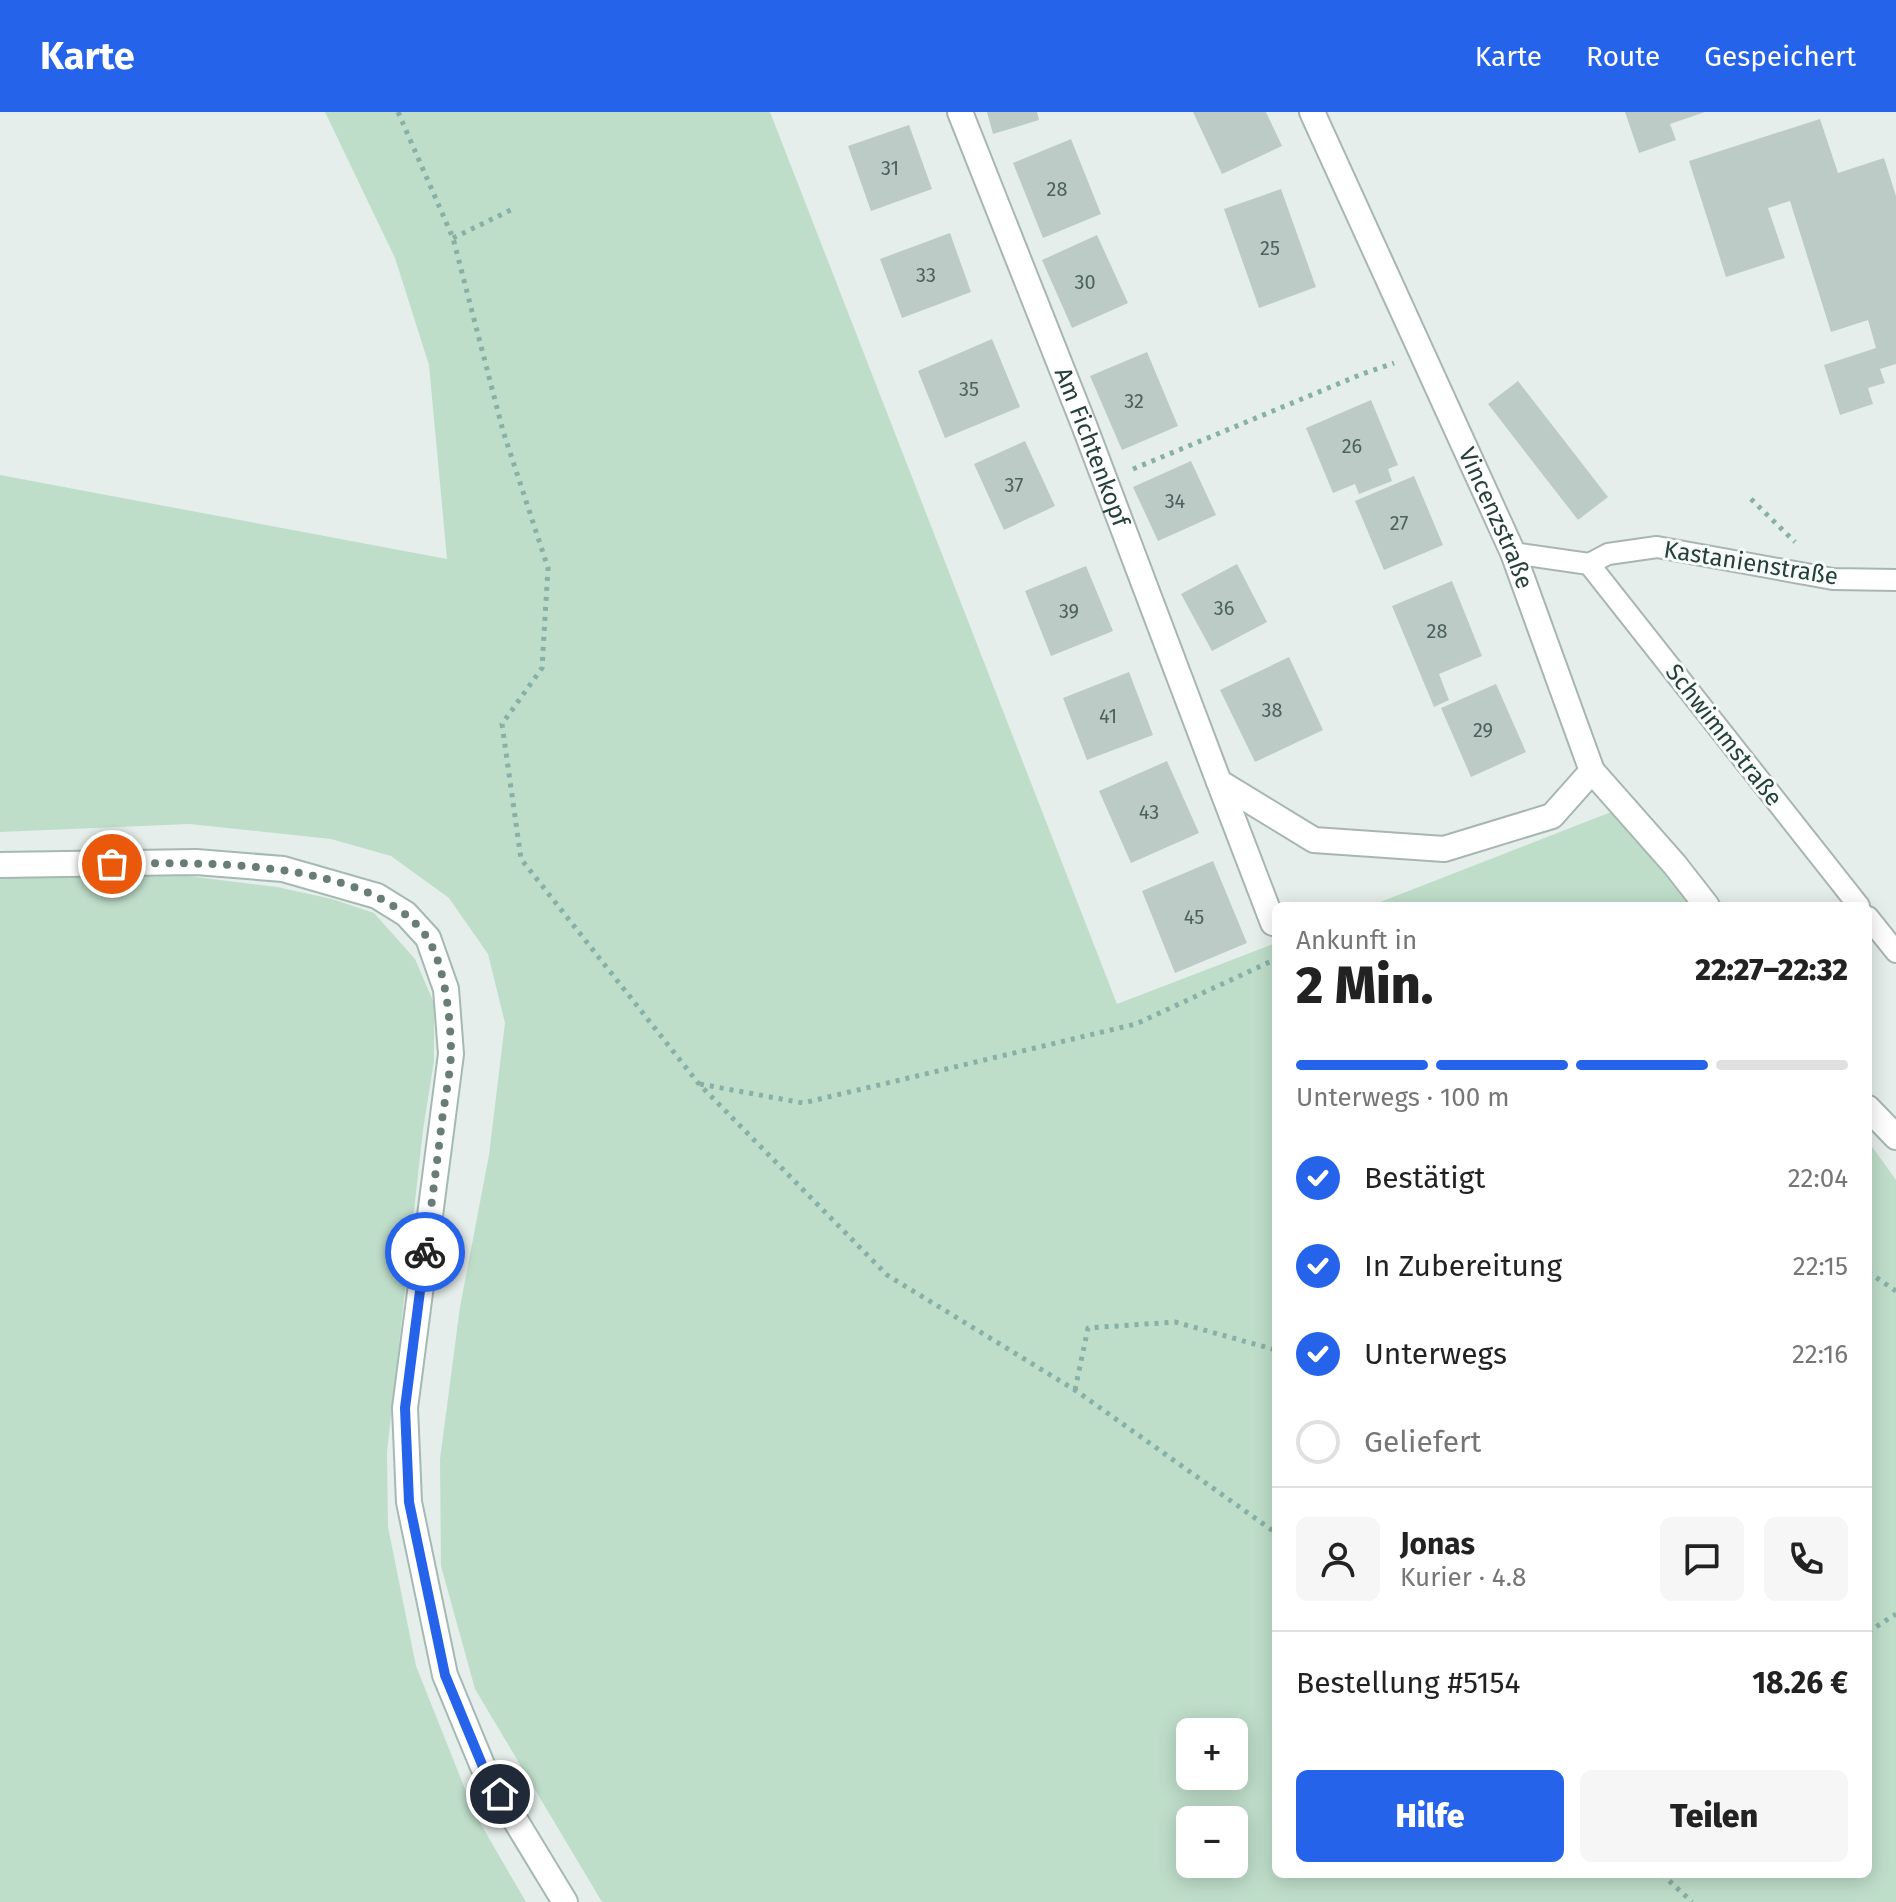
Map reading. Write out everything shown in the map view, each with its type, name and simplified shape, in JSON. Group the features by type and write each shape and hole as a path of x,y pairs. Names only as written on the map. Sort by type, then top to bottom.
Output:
{"street":[{"name":"Am Fichtenkopf","path":"960,112 1105,480 1272,920"},
{"name":"Vincenzstraße","path":"1312,112 1513,553 1592,771 1704,902"},
{"path":"1219,782 1314,840 1444,849 1552,816 1592,771"},
{"path":"0,865 196,862 283,869 377,896 406,914 428,938 446,989 451,1054 405,1408 409,1502 445,1675 483,1767 565,1902"},
{"path":"1872,1112 1896,1137"}],"lane":[{"name":"Kastanienstraße","path":"1513,553 1589,564 1608,554 1657,547 1833,579 1896,580"},
{"name":"Schwimmstraße","path":"1589,564 1856,902"},
{"path":"1872,922 1896,952"}],"path":[{"path":"398,112 453,238 503,431 548,568 542,668 502,724 521,859 699,1084 887,1275 1075,1390 1272,1530"},
{"path":"453,238 515,208"},
{"path":"1105,480 1362,374"},
{"path":"1751,499 1833,579"},
{"path":"699,1084 803,1103 1136,1024 1272,961"},
{"path":"1872,1275 1896,1291"},
{"path":"1075,1390 1088,1328 1175,1322 1272,1349"},
{"path":"1872,1629 1896,1614"},
{"path":"1666,1878 1692,1902"}],"green space":[{"path":"325,112 770,112 1117,1004 1272,945 1272,1878 1872,1878 1872,1147 1896,1180 1896,1902 602,1902 475,1689 441,1566 440,1459 460,1307 489,1155 505,1023 488,954 449,898 391,856 331,839 189,824 0,832 0,475 447,559 429,365 395,258"},
{"path":"1624,807 1693,902 1380,902"},
{"path":"188,876 277,887 332,899 374,913 415,959 434,1003 434,1061 423,1130 387,1452 388,1527 416,1666 475,1814 526,1902 0,1902 0,878"}],"building":[{"path":"987,112 1037,112 1039,120 993,134"},
{"path":"1193,112 1266,112 1282,146 1222,174"},
{"path":"1625,112 1705,112 1670,124 1676,140 1639,153"},
{"path":"1820,119 1838,173 1884,158 1896,196 1896,364 1880,369 1885,383 1868,388 1873,404 1840,415 1824,365 1876,348 1868,320 1831,332 1790,201 1768,208 1785,258 1726,277 1689,161"},
{"path":"909,125 932,189 871,211 848,146"},
{"path":"1071,139 1101,214 1043,238 1013,163"},
{"path":"1281,189 1316,287 1259,308 1224,209"},
{"path":"950,233 971,292 902,318 880,259"},
{"path":"1097,235 1128,303 1072,328 1042,260"},
{"path":"992,339 1020,407 945,438 918,371"},
{"path":"1147,352 1178,426 1122,450 1090,376"},
{"path":"1518,381 1608,497 1578,520 1488,404"},
{"path":"1371,400 1398,465 1388,469 1392,481 1359,494 1355,484 1333,493 1306,428"},
{"path":"1025,441 1055,506 1004,530 974,464"},
{"path":"1191,461 1216,515 1158,541 1133,487"},
{"path":"1414,476 1443,545 1384,570 1355,501"},
{"path":"1237,564 1267,622 1212,651 1181,594"},
{"path":"1086,566 1113,631 1051,656 1025,591"},
{"path":"1452,581 1482,656 1439,674 1449,700 1434,707 1392,606"},
{"path":"1289,657 1323,730 1255,762 1220,690"},
{"path":"1129,672 1153,735 1087,760 1063,698"},
{"path":"1496,684 1526,752 1471,777 1441,708"},
{"path":"1167,761 1199,833 1131,863 1099,791"},
{"path":"1213,861 1247,943 1175,973 1142,891"}],"way so far":[{"path":"112,864 196,862 283,869 377,896 406,914 428,938 446,989 451,1054 425,1252"}],"route":[{"path":"425,1252 405,1408 409,1502 445,1675 483,1767 500,1794"}]}
